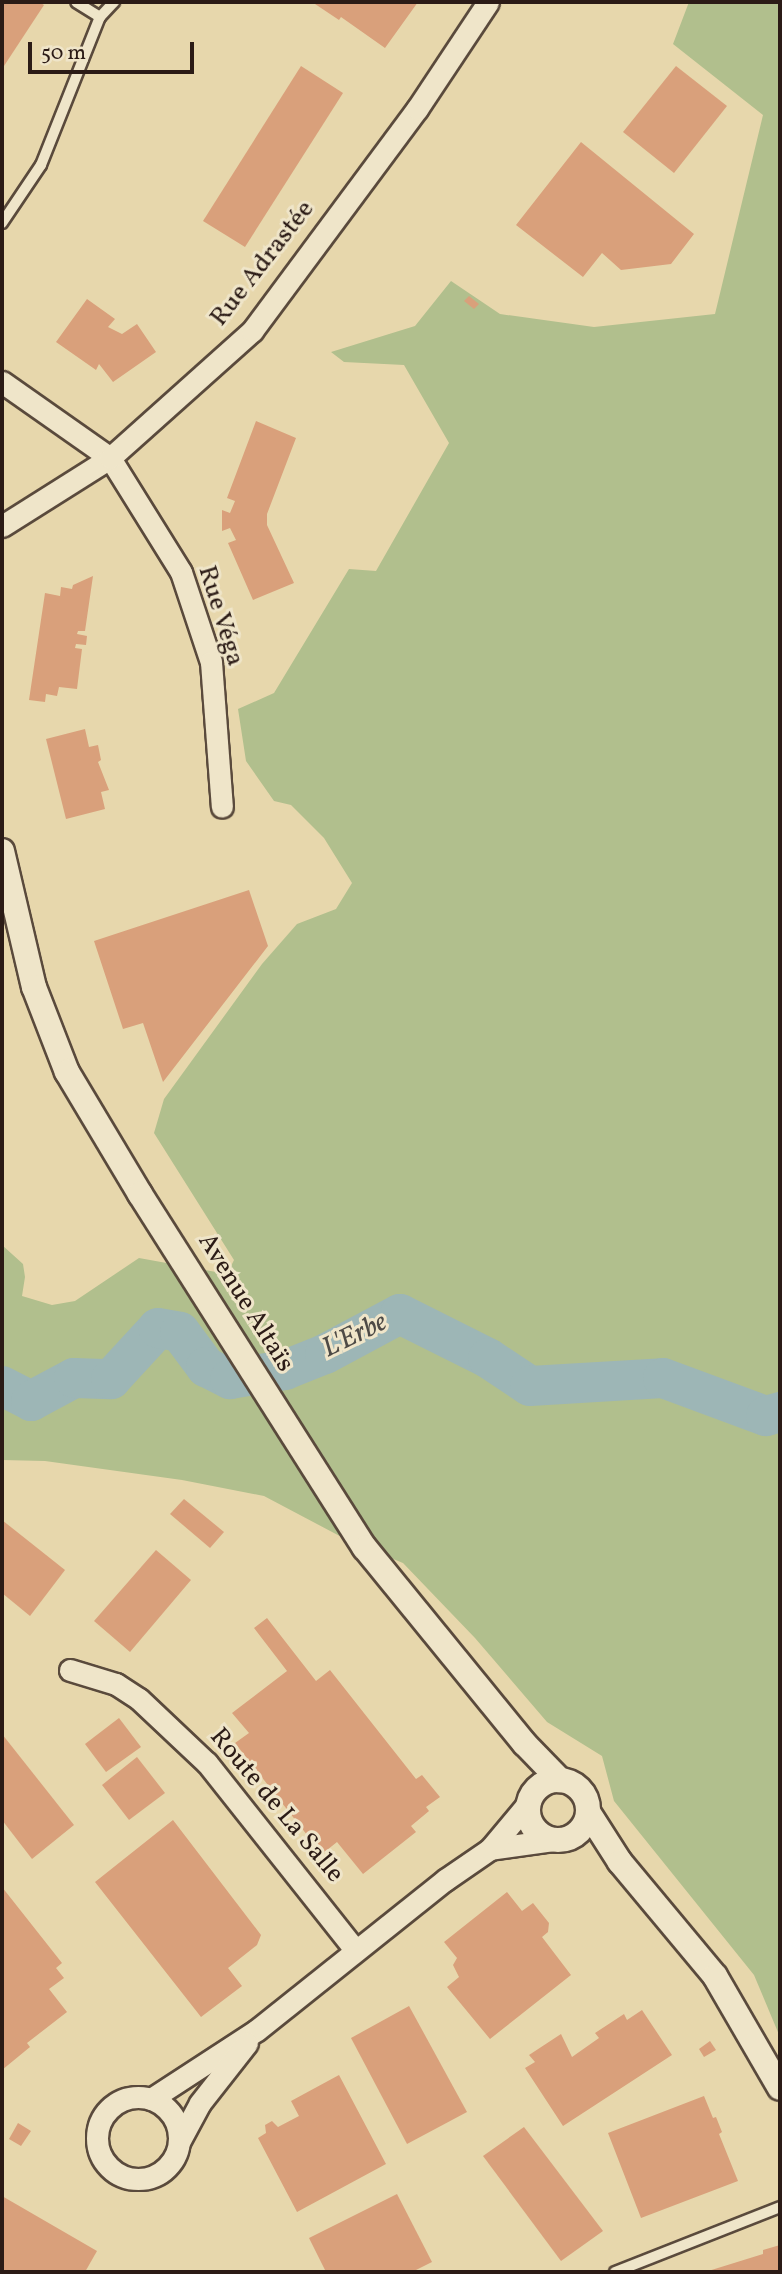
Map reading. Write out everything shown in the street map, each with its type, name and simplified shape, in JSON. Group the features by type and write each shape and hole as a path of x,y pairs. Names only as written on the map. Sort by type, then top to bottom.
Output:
{"street":[{"name":"Rue Adrastée","path":"2,526 110,458 252,331 416,109 488,2"},
{"path":"2,382 110,458"},
{"name":"Rue Véga","path":"110,458 181,572 211,662 222,807"},
{"name":"Rue Adrastée","path":"2,542 28,510"},
{"name":"Avenue Altaïs","path":"2,851 34,987 67,1072 140,1194 365,1548 524,1743 561,1780"},
{"name":"Route de La Salle","path":"70,1670 116,1684 139,1699 207,1763 355,1950"},
{"name":"Avenue Altaïs","path":"524,1743 531,1798"},
{"path":"150,2099 257,2030 444,1880 490,1849 531,1798 548,1782 561,1780 581,1790 588,1812 620,1862 715,1976 780,2088"},
{"path":"531,1798 529,1814 533,1826 541,1835 561,1839 620,1862"},
{"path":"490,1849 561,1839 586,1823 588,1812"},
{"path":"179,2142 173,2116 164,2105 150,2099 126,2098 106,2112 97,2135 102,2159 120,2175 135,2179 149,2178 170,2165 200,2103 257,2030"}],"lane":[{"path":"76,2 100,17"},
{"path":"2,223 41,165 100,17 114,2"},
{"path":"615,2272 780,2207"}],"green space":[{"path":"689,2 780,2 780,2037 754,1975 614,1801 602,1756 547,1722 475,1638 403,1563 351,1542 264,1496 182,1480 45,1461 2,1460 2,1245 23,1264 25,1277 22,1296 52,1305 75,1301 139,1258 227,1274 234,1260 154,1133 164,1099 262,964 297,924 336,909 352,883 324,838 291,805 274,801 246,761 238,709 274,693 349,569 376,571 449,443 404,365 344,362 331,352 415,326 451,281 500,314 594,327 715,314 763,115 673,44"}],"building":[{"path":"2,2 39,2 44,5 2,69"},
{"path":"312,2 418,2 385,48 341,17 339,20"},
{"path":"301,66 343,93 245,247 203,221"},
{"path":"676,66 727,106 674,173 623,132"},
{"path":"581,142 694,234 671,264 621,270 602,253 583,277 516,225"},
{"path":"469,296 479,304 474,309 464,301"},
{"path":"87,299 115,319 108,327 122,334 137,324 156,352 113,382 99,364 96,370 56,342"},
{"path":"256,421 296,438 267,514 267,525 294,583 253,600 228,543 236,540 230,528 222,531 222,510 230,513 235,501 227,498"},
{"path":"93,576 85,631 78,631 77,634 87,636 86,645 76,644 75,648 82,649 77,689 59,687 57,696 46,694 45,702 29,700 45,593 60,596 61,587 72,589 73,585"},
{"path":"85,729 89,747 98,745 101,760 98,762 109,790 101,792 105,809 66,819 46,739"},
{"path":"249,890 268,946 163,1082 143,1023 123,1029 94,941"},
{"path":"184,1499 224,1532 210,1548 170,1514"},
{"path":"2,1520 65,1570 30,1616 2,1593"},
{"path":"156,1550 191,1580 130,1652 94,1621"},
{"path":"267,1618 316,1681 330,1670 416,1779 422,1775 440,1797 426,1807 429,1811 411,1826 416,1832 363,1874 337,1842 322,1854 235,1743 249,1733 232,1713 287,1671 254,1628"},
{"path":"119,1718 141,1747 106,1772 85,1744"},
{"path":"2,1734 74,1825 32,1859 2,1820"},
{"path":"137,1757 165,1793 129,1820 102,1785"},
{"path":"173,1820 261,1935 257,1945 228,1968 242,1986 201,2017 95,1882"},
{"path":"2,1887 62,1963 56,1968 64,1978 49,1989 67,2012 27,2043 30,2047 2,2070"},
{"path":"507,1892 522,1911 533,1903 549,1923 548,1932 542,1937 571,1975 490,2039 447,1987 459,1977 453,1965 457,1958 444,1942"},
{"path":"409,2006 467,2112 407,2144 351,2038"},
{"path":"642,2010 672,2055 563,2126 525,2068 535,2062 529,2055 561,2034 572,2057 599,2038 595,2033 624,2014 627,2020"},
{"path":"710,2041 716,2050 704,2057 699,2049"},
{"path":"339,2075 386,2164 297,2212 258,2138 266,2133 265,2125 272,2121 278,2127 299,2116 291,2101"},
{"path":"704,2096 722,2132 719,2134 738,2181 641,2218 608,2133"},
{"path":"18,2123 31,2131 21,2146 9,2139"},
{"path":"524,2127 603,2231 561,2261 483,2156"},
{"path":"397,2194 432,2262 412,2272 326,2272 309,2238"},
{"path":"2,2196 97,2251 85,2272 2,2272"},
{"path":"780,2245 780,2272 705,2272 763,2254 763,2250"}],"waterway":[{"name":"L'Erbe","path":"2,1386 31,1401 74,1378 111,1379 158,1328 180,1332 206,1367 230,1379 285,1370 325,1354 400,1314 488,1358 530,1386 663,1378 766,1416 780,1412"}]}
